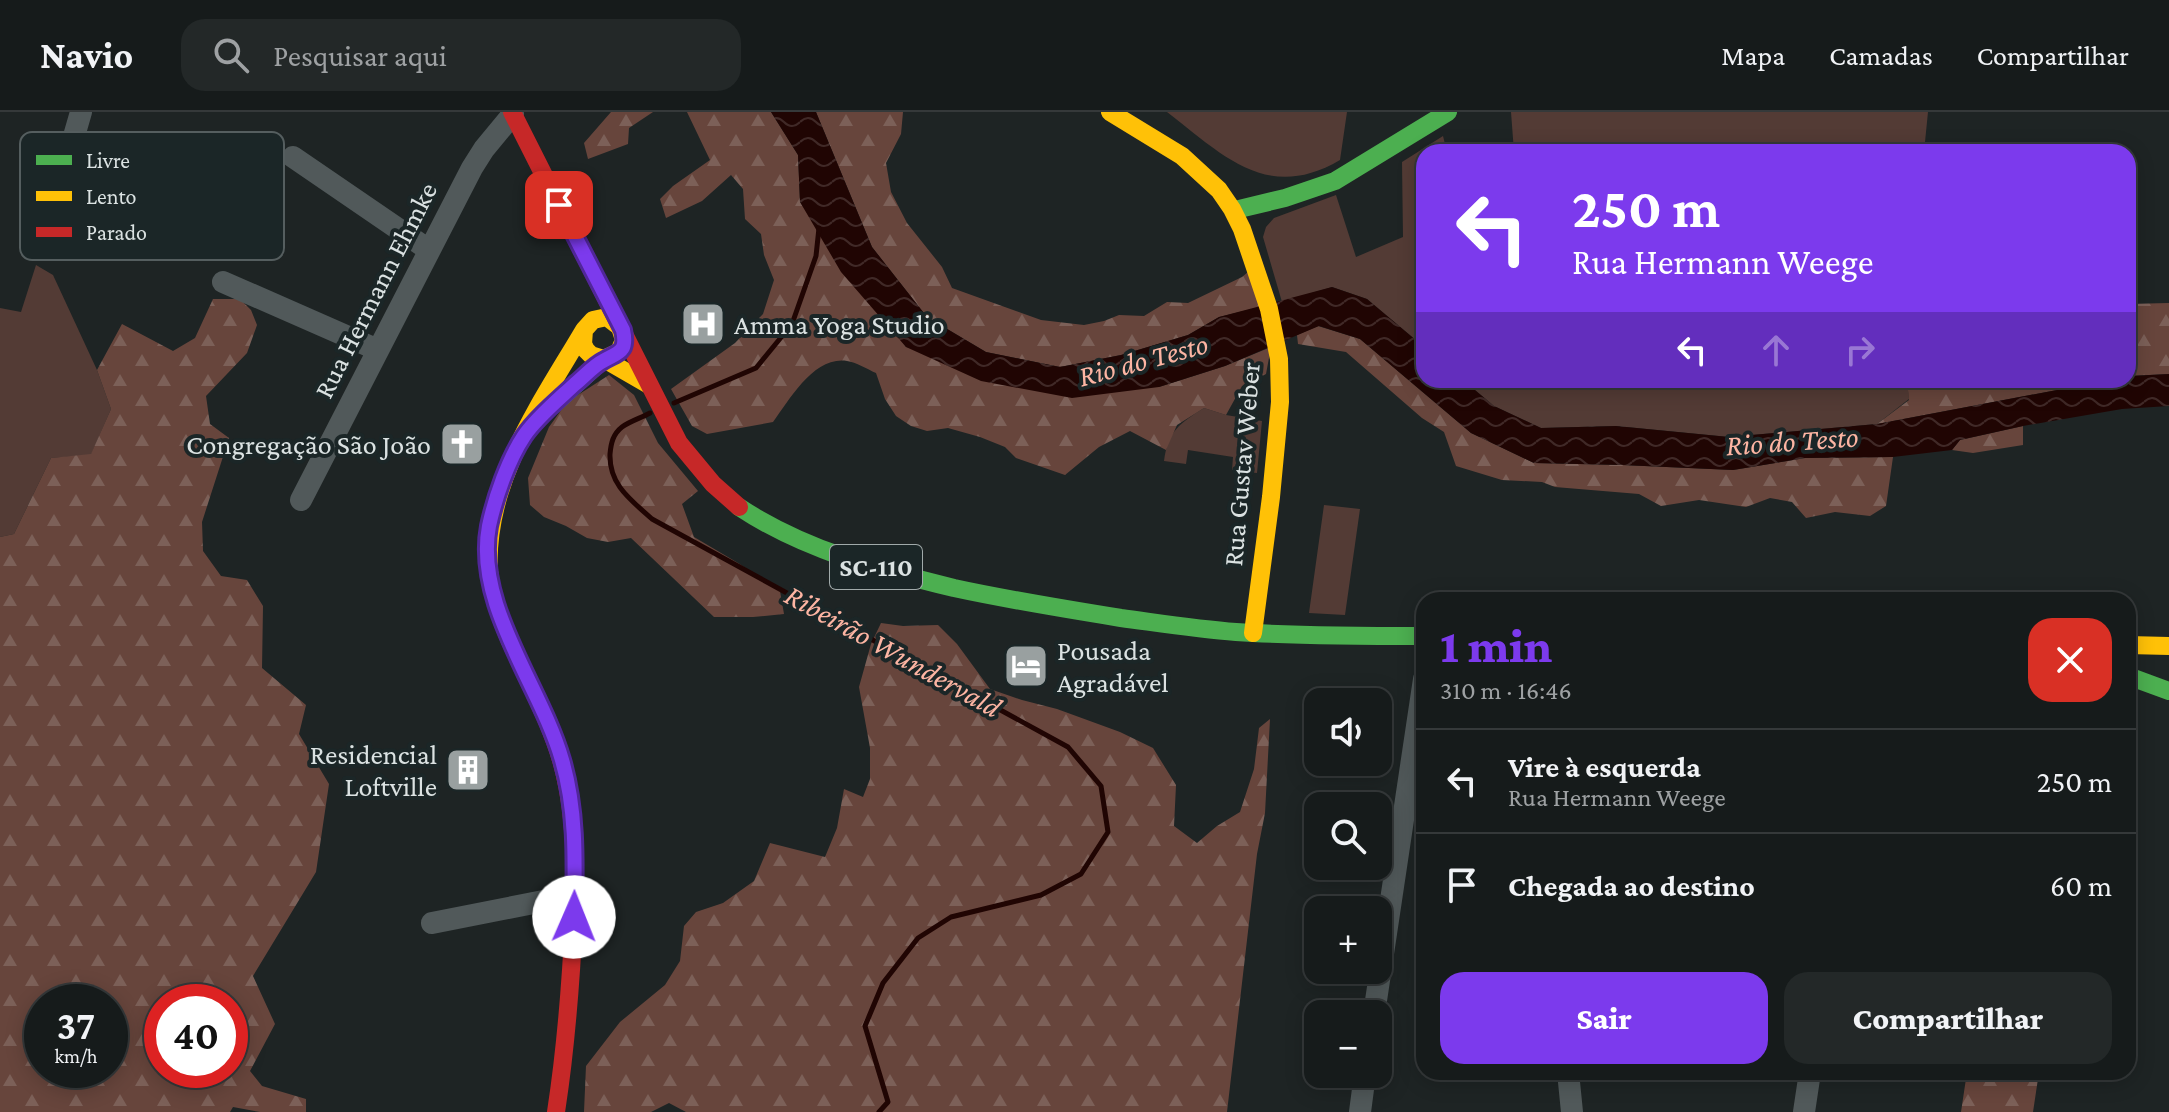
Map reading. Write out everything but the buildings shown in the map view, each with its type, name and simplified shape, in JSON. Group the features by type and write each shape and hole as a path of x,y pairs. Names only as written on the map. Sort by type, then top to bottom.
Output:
{"street":[{"path":"75,132 81,112"},
{"name":"Rua Gustav Weber","path":"1110,112 1141,120 1217,187 1235,210 1266,300 1277,346 1280,401 1253,633"},
{"path":"1235,210 1285,198 1335,181 1448,112"},
{"name":"Rua Hermann Ehmke","path":"301,500 484,149 513,113"},
{"name":"SC-110","path":"513,113 657,400 690,458 737,505 798,540 838,555 991,597 1140,620 1253,633 1416,636"},
{"path":"293,157 429,250"},
{"path":"594,275 583,344 597,358 604,359"},
{"path":"223,282 378,350"},
{"path":"524,435 604,359 617,355 624,344 623,330 619,324 607,317 593,320 586,327 524,435 494,505 489,529 487,558 497,610 547,719 570,793 574,895 570,995 556,1112"},
{"name":"SC-110","path":"604,359 657,400"},
{"path":"2136,645 2169,646"},
{"path":"2136,679 2169,691"},
{"path":"1376,1000 1416,733"},
{"path":"432,923 574,895"},
{"path":"1569,1080 1572,1112"},
{"path":"1804,1112 1809,1080"},
{"path":"1360,1112 1363,1088"}],"shaded area":[{"path":"1167,112 1347,112 1340,160 1314,172 1290,177 1268,175 1247,168 1207,144"},
{"path":"1511,112 1928,112 1925,144 1513,144"},
{"path":"1443,136 1445,144 1430,144"},
{"path":"1416,153 1416,340 1367,299 1332,287 1282,302 1263,237 1266,227 1274,218 1336,195 1356,257 1403,237 1402,162"},
{"path":"36,265 53,275 97,370 111,409 91,455 51,458 14,534 0,537 0,308 21,312"},
{"path":"1473,388 1908,388 1909,399 1877,424 1729,437 1616,426 1541,428 1494,406"},
{"path":"1204,408 1262,421 1257,473 1232,470 1233,457 1188,450 1186,464 1164,461 1176,429"},
{"path":"1324,505 1360,509 1345,615 1309,613"}],"green space":[{"path":"611,112 653,112 629,128 628,144 588,159 584,143"},
{"path":"687,112 771,112 798,155 800,202 906,347 1159,387 1225,366 1271,347 1266,374 1242,386 1226,415 1204,408 1177,425 1166,450 1130,431 1099,447 1065,475 1016,458 1005,447 980,437 948,428 927,431 911,426 896,416 885,399 876,373 847,361 835,361 814,372 795,391 773,422 707,434 692,426 671,389 735,343 763,314 774,280 764,255 761,234 745,219 743,189 731,175 702,201 666,218 660,199 710,160"},
{"path":"816,112 903,112 901,134 886,163 891,192 907,223 942,267 952,288 1041,320 1084,325 1119,315 1144,316 1167,302 1188,303 1248,272 1260,307 1219,317 1188,335 1121,355 1060,367 986,352 927,317 872,247"},
{"path":"213,299 240,299 251,310 257,325 247,353 206,396 210,424 229,438 202,522 203,551 221,576 247,580 263,606 262,668 306,705 299,734 329,784 316,872 253,976 275,1024 250,1071 262,1086 306,1099 306,1112 260,1112 233,1107 230,1112 0,1112 0,537 14,534 51,458 91,454 111,409 97,370 122,324 173,351 195,338"},
{"path":"2169,303 2169,374 2136,376 2136,304"},
{"path":"1318,326 1360,339 1471,433 1534,463 1733,470 1805,458 1893,457 1886,506 1870,516 1835,512 1806,518 1792,502 1770,498 1746,507 1699,500 1661,506 1639,494 1502,480 1456,466 1444,432 1422,418 1346,352 1298,344 1297,335"},
{"path":"609,375 634,395 658,443 698,491 682,504 694,537 780,591 784,614 714,617 631,538 608,542 587,538 544,517 530,505 528,478 549,427 567,402"},
{"path":"1908,388 2068,388 1877,424 1909,400"},
{"path":"2023,426 2023,445 1973,453 1952,450 1960,440"},
{"path":"881,623 938,625 957,644 990,689 1057,709 1120,732 1153,748 1176,785 1174,826 1197,843 1240,812 1254,769 1259,728 1270,719 1265,813 1257,854 1227,1112 686,1112 669,1103 651,1112 584,1112 586,1066 620,1022 665,985 680,961 684,926 696,912 723,903 754,881 770,843 825,857 837,828 844,789 863,797 870,779 870,748 859,687 871,644"},
{"path":"1966,1080 2038,1080 2033,1112 1961,1112"}],"water":[{"name":"Rio do Testo","path":"771,112 816,112 872,247 927,317 986,352 1060,367 1121,355 1188,335 1219,317 1332,287 1367,299 1416,340 1416,386 1360,339 1319,326 1225,366 1159,387 1072,398 981,381 906,347 841,272 800,202 798,155"},
{"name":"Rio do Testo","path":"2169,374 2169,406 2122,409 2023,426 1960,440 1952,450 1893,457 1805,458 1733,470 1534,463 1471,433 1418,388 1473,388 1494,406 1541,428 1616,426 1729,437 1877,424 2068,388 2136,388 2136,376"}],"waterway":[{"name":"Ribeirão Wundervald","path":"674,403 756,368 792,324 816,256 819,228"},
{"name":"Ribeirão Wundervald","path":"650,413 619,430 613,439 610,454 617,483 652,519 1068,747 1101,786 1108,832 1081,874 1041,895 951,917 918,938 883,983 865,1026 888,1102 879,1112"}],"traffic: fast":[{"path":"1235,210 1285,198 1335,181 1448,112"},
{"path":"551,407 604,359"},
{"path":"739,507 790,535 843,557 926,581 995,596 1121,618 1222,631 1416,636"},
{"path":"2136,679 2169,691"}],"traffic: slow":[{"path":"1110,112 1182,156 1219,190 1242,229 1269,309 1279,359 1280,402 1253,633"},
{"path":"604,359 619,352 624,340 620,327 607,317 593,320 584,330 586,350 649,385"},
{"path":"510,641 494,598 489,571 490,538 496,506 518,444 584,330"},
{"path":"2136,645 2169,646"}],"traffic: jam":[{"path":"512,112 679,443 713,484 739,507"},
{"path":"510,641 559,754 573,825 573,941 556,1112"}],"place":[{"name":"Amma Yoga Studio","path":"703,324"},
{"name":"Congregação São João","path":"462,444"},
{"name":"Pousada Agradável","path":"1026,666"},
{"name":"Residencial Loftville","path":"468,770"}],"route":[{"path":"559,205 623,330 624,344 617,355 604,359 524,435 494,505 487,558 497,610 547,719 570,793 575,865 574,917"}]}
